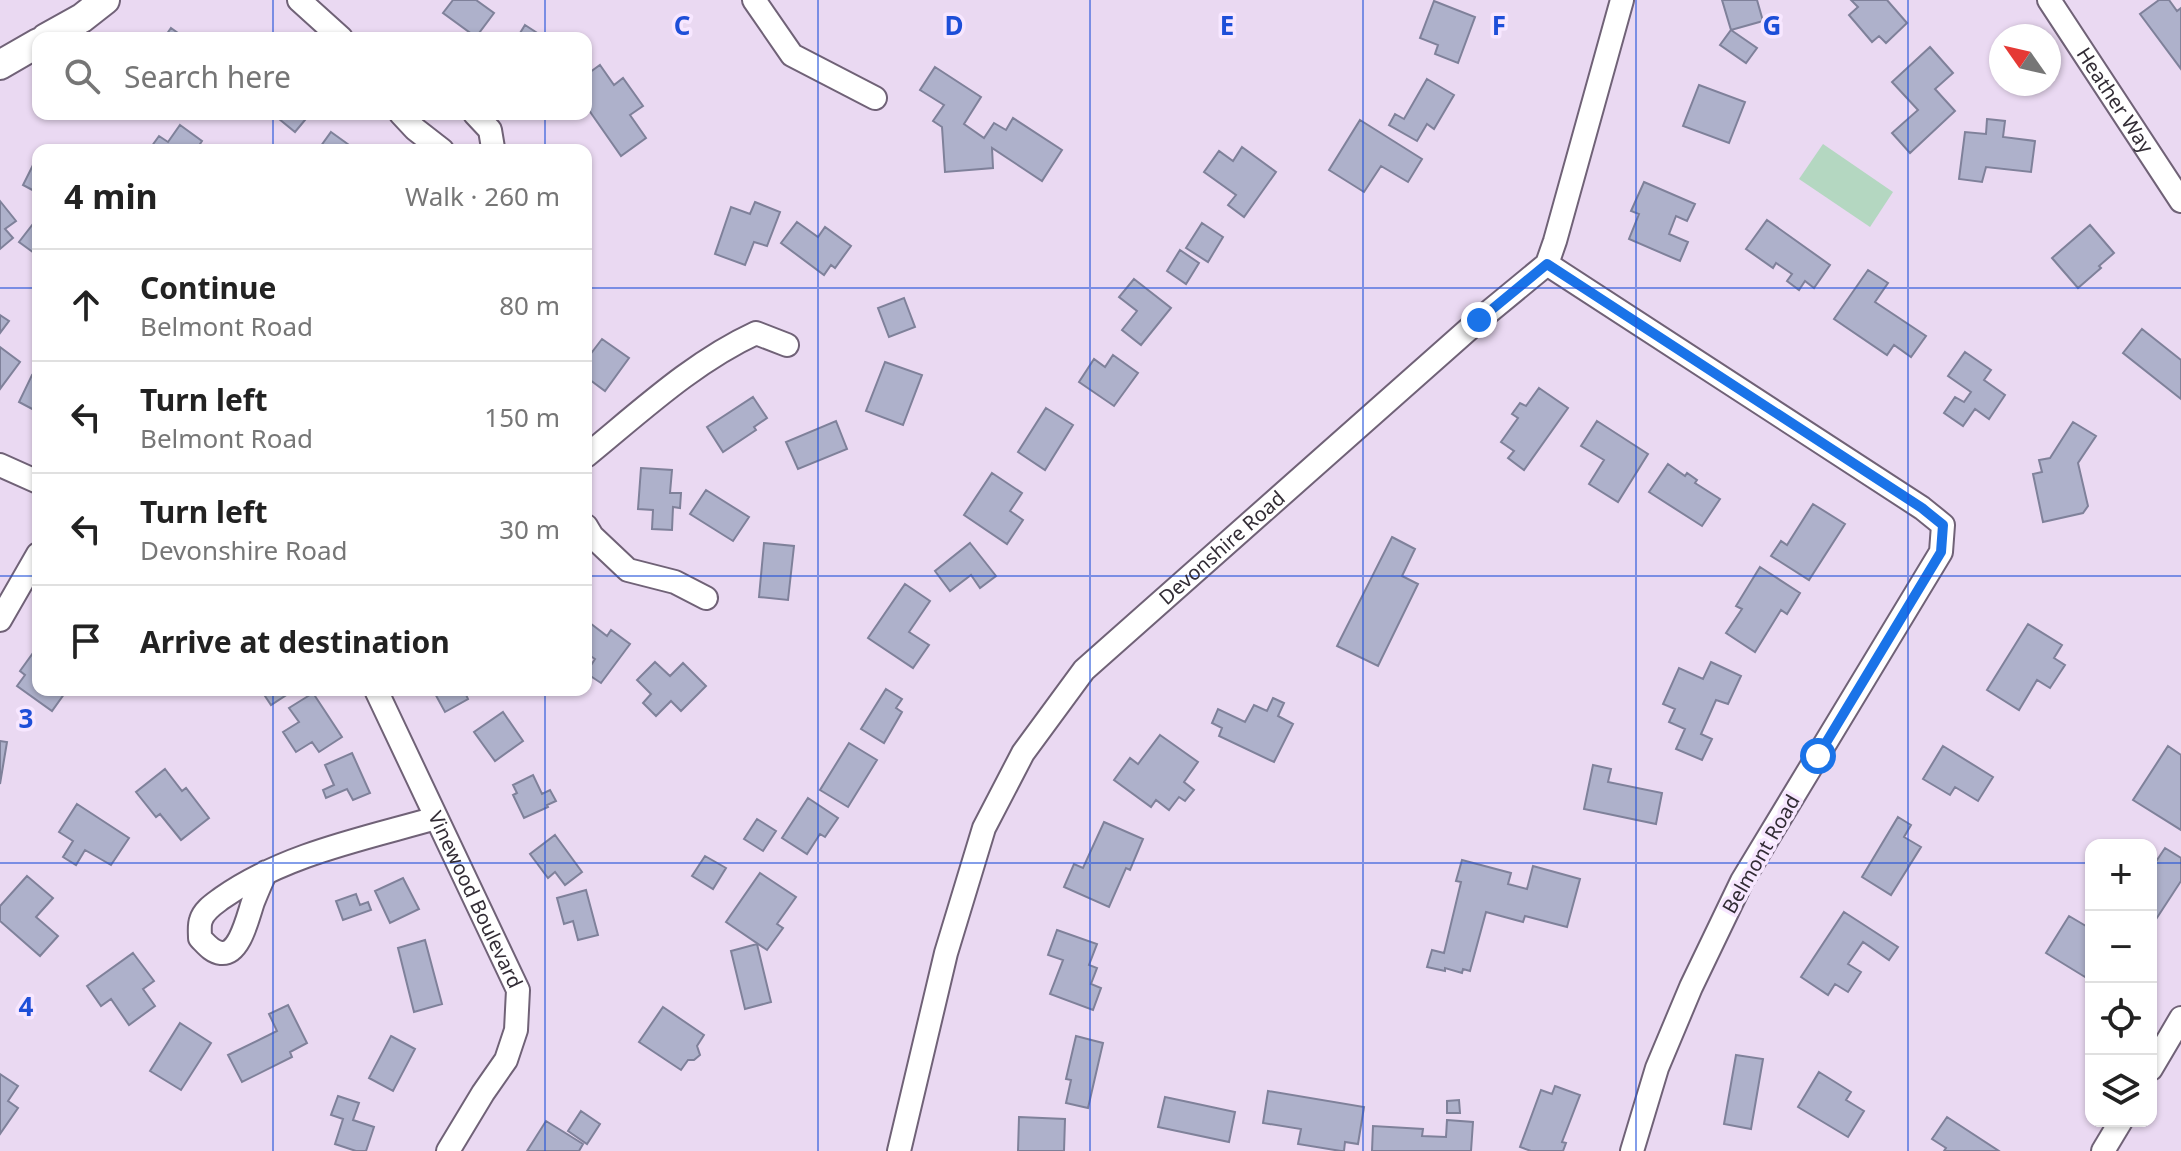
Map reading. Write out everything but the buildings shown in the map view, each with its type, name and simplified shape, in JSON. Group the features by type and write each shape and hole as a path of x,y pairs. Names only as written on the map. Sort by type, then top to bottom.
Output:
{"main road":[{"path":"57,32 105,0"},
{"path":"0,65 32,46"}],"street":[{"path":"299,0 334,32"},
{"path":"754,0 792,55 875,98"},
{"path":"1547,264 1622,0"},
{"name":"Heather Way","path":"2049,0 2181,201"},
{"path":"407,120 434,144"},
{"path":"481,120 490,130 492,144"},
{"name":"Devonshire Road","path":"899,1151 946,953 984,828 1023,753 1084,670 1479,320 1547,264"},
{"name":"Belmont Road","path":"1547,264 1922,508 1943,525 1941,552 1736,894 1691,987 1657,1068 1632,1151"},
{"path":"592,451 726,346 756,333 787,345"},
{"path":"0,465 32,479"},
{"path":"592,536 628,570 675,582 706,598"},
{"path":"0,620 32,564"},
{"name":"Vinewood Boulevard","path":"379,696 518,990 516,1030 506,1060 448,1151"},
{"path":"266,872 310,854 436,818"},
{"path":"2157,1059 2181,1018"},
{"path":"2103,1151 2117,1127"}],"green space":[{"path":"1823,144 1893,192 1870,227 1799,179"}],"route":[{"path":"1479,320 1547,264 1922,508 1943,525 1941,552 1818,756"}]}
